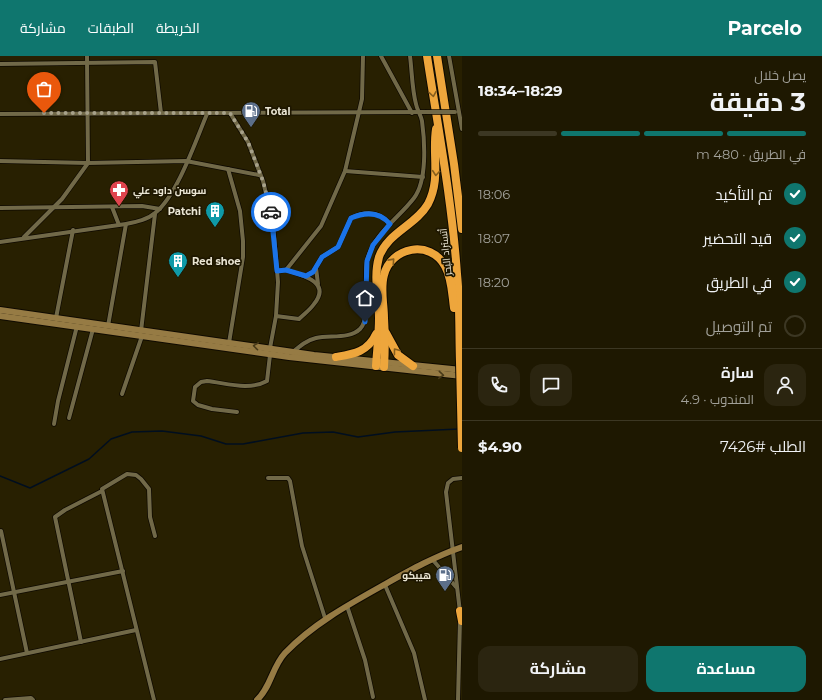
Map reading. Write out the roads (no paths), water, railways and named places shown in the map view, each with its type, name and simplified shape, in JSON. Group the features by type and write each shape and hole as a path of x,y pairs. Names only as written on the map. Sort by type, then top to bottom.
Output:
{"highway":[{"name":"أتستراد البحر","path":"427,56 454,237 458,274 462,448"},
{"name":"أتستراد البحر","path":"437,56 454,164 462,229"},
{"path":"413,366 398,355 381,330 377,282 380,256 383,249 393,237 419,214 427,205 431,196 436,177 435,140 437,121"},
{"path":"454,164 462,182"},
{"path":"380,364 382,285 387,267 398,254 414,249 425,250 444,265 450,278 454,309 459,322"},
{"path":"336,357 352,354 366,348 381,330"},
{"path":"460,611 462,620"}],"main road":[{"path":"0,310 108,326 142,333 270,351 380,364 461,366"},
{"path":"0,316 229,343 270,351 336,357 462,376"},
{"path":"257,700 267,688 277,663 285,653 325,618 431,559 462,547"}],"street":[{"path":"23,238 54,207 88,163 87,56"},
{"path":"116,56 116,61"},
{"path":"286,270 321,226 345,171 362,99 364,56"},
{"path":"381,56 412,113"},
{"path":"294,352 307,341 316,338 353,334 362,327 366,315 365,269 368,256 373,245 415,197 423,176 422,129 416,104 410,56"},
{"path":"449,56 461,112 462,129"},
{"path":"0,64 116,61 154,62 161,113"},
{"path":"0,114 461,112"},
{"path":"230,113 248,142 259,174 263,181 271,212 277,271 276,316 267,381 252,386 238,386 207,381 201,382 195,387 193,401 198,405 237,412"},
{"path":"0,242 73,230 126,224 146,219 155,214 175,187 207,114"},
{"path":"0,161 88,163 186,161 259,174"},
{"path":"228,169 240,212 243,242 243,257 229,343"},
{"path":"345,171 423,176"},
{"path":"0,208 142,206 160,208"},
{"path":"112,207 119,225"},
{"path":"306,276 310,275 316,268 322,257 338,247 351,218 361,214 375,213 390,224"},
{"path":"122,394 142,333 155,214"},
{"path":"108,326 126,224"},
{"path":"56,318 73,230"},
{"path":"276,316 299,319 315,303 319,291 316,268"},
{"path":"277,271 286,270 306,276 318,285"},
{"path":"54,424 58,401 78,326"},
{"path":"69,418 93,328"},
{"path":"81,642 70,582 55,517 65,510 102,491 104,487 127,474 136,475 149,489 150,517 155,536"},
{"path":"268,478 288,478 290,481 302,546 325,618"},
{"path":"458,700 460,611 456,588 446,488 448,483 453,479 462,478"},
{"path":"102,491 154,700"},
{"path":"1,531 27,653"},
{"path":"431,559 456,588"},
{"path":"0,595 123,572"},
{"path":"385,585 414,653 425,700"},
{"path":"347,606 365,660 373,697"},
{"path":"0,659 136,630"},
{"path":"5,700 31,698 33,700"}],"waterway":[{"path":"0,476 30,488 89,459 111,439 132,432 162,431 201,436 226,444 243,444 303,433 333,432 358,437 395,432 459,429"}],"place":[{"name":"Total","path":"251,128"},
{"name":"سوسن داود علي","path":"119,207"},
{"name":"Patchi","path":"215,228"},
{"name":"Red shoe","path":"178,278"},
{"name":"هيبكو","path":"445,592"}]}
